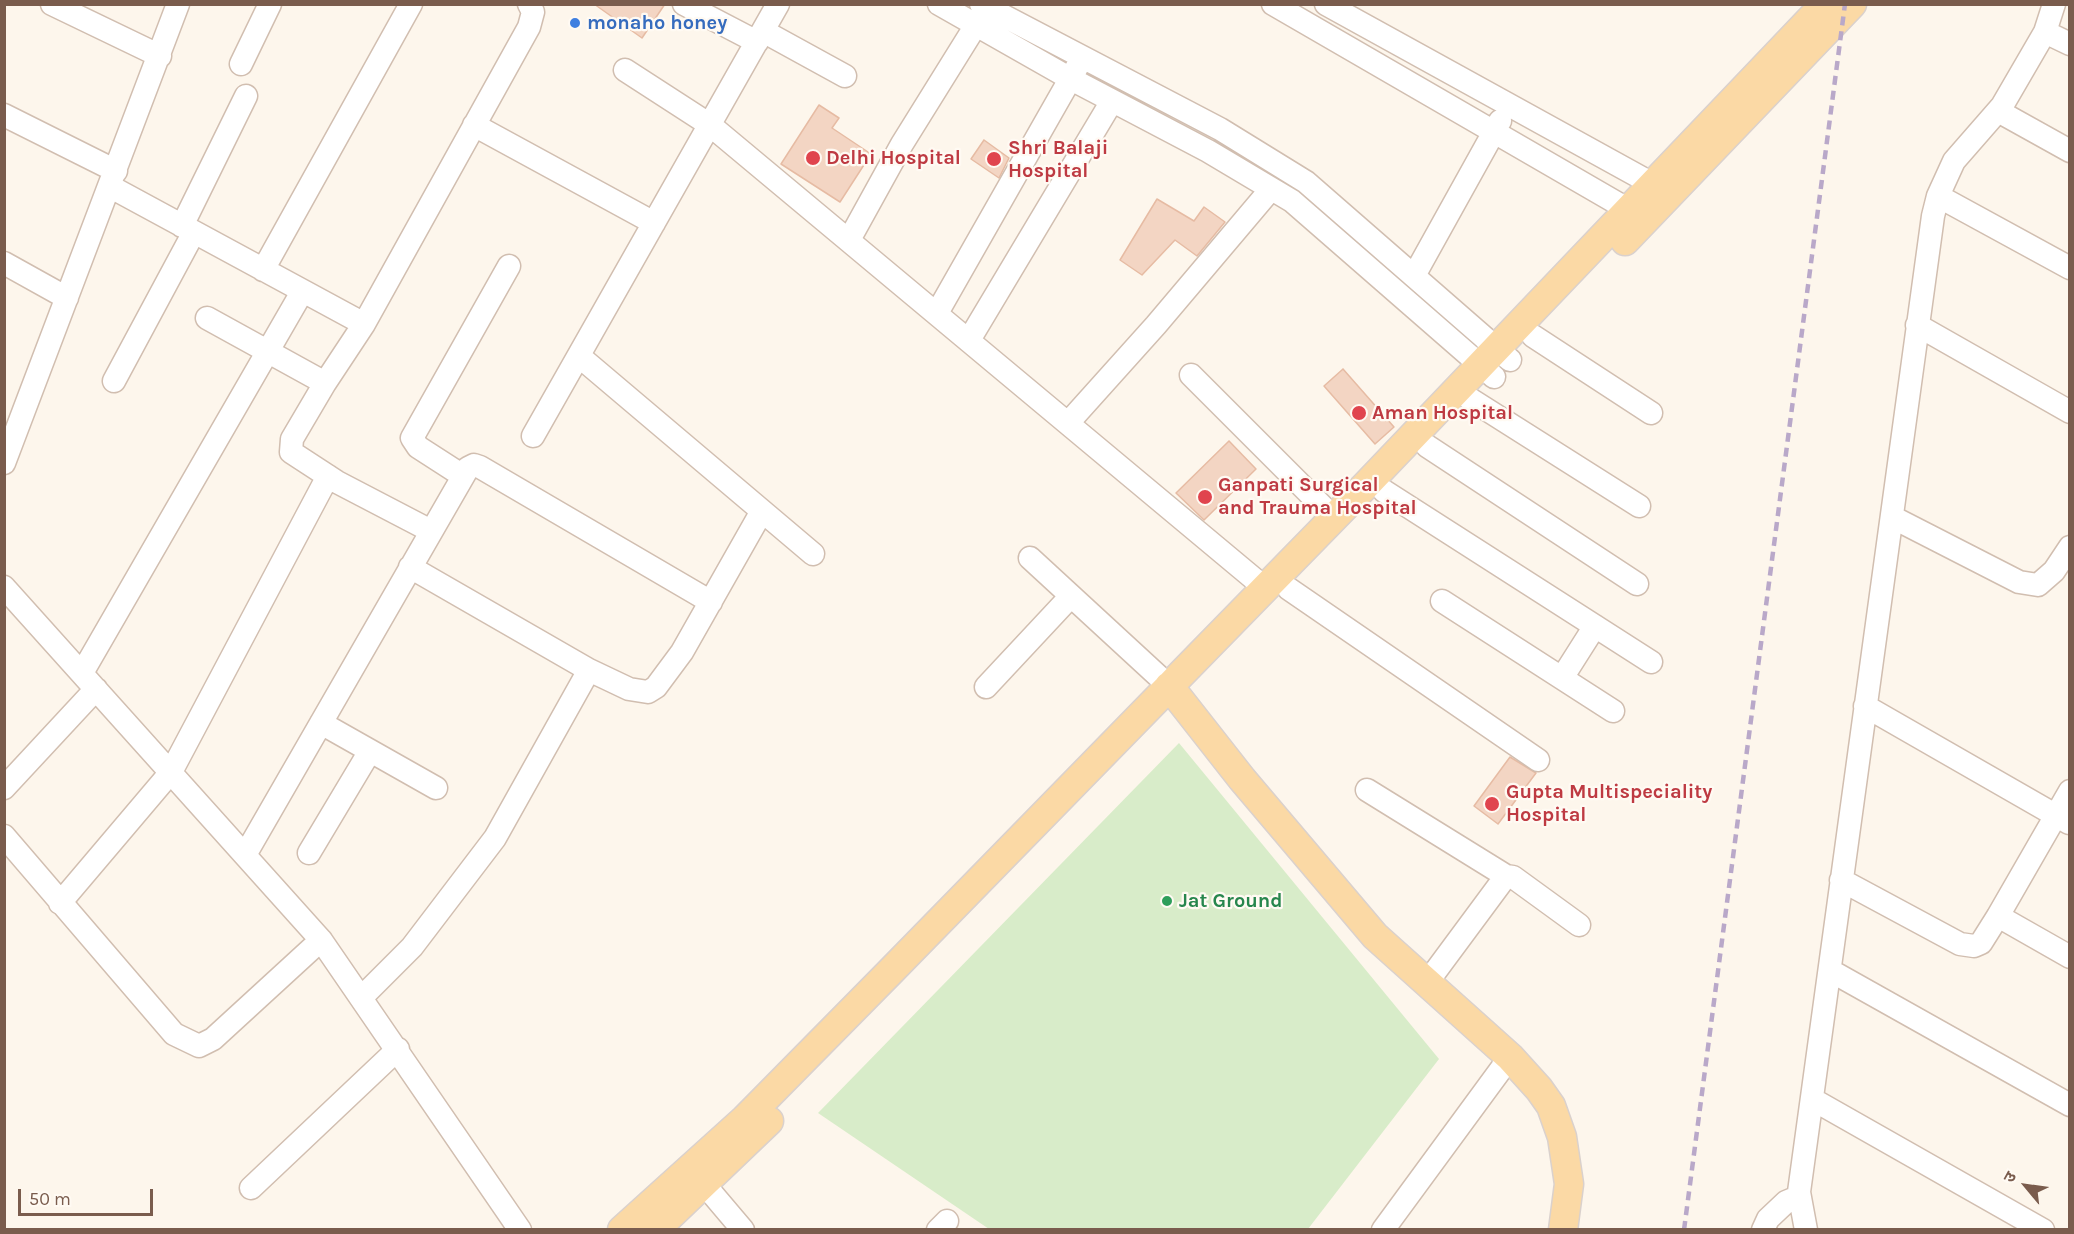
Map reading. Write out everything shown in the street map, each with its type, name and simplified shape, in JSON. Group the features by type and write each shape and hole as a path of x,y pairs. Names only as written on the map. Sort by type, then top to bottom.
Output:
{"main road":[{"path":"1661,189 1825,4"},
{"path":"1277,589 1334,518 1495,362 1661,189 1852,4"},
{"path":"656,1230 745,1119 1011,861 1277,589 1384,491 1470,399 1495,362 1533,336 1636,214"},
{"path":"1175,693 1242,779 1375,936 1510,1057 1551,1106 1563,1137 1569,1184 1563,1230"},
{"path":"622,1230 697,1176"}],"street":[{"path":"52,4 160,56"},
{"path":"4,463 178,4"},
{"path":"241,64 270,4"},
{"path":"263,270 411,4"},
{"path":"431,531 328,476 290,450 292,438 364,324 529,27 533,12 529,4"},
{"path":"684,4 845,76"},
{"path":"533,436 778,4"},
{"path":"1273,4 1636,214"},
{"path":"1326,4 1661,189"},
{"path":"1806,1230 1798,1197 1831,971 1841,880 1917,326 1938,196 1954,161 1998,111 2045,32 2054,4"},
{"path":"943,6 979,15 1083,58 1220,129 1306,182 1415,274 1495,362"},
{"path":"979,15 1071,79 1208,151 1292,201 1495,362"},
{"path":"849,240 902,144 979,15"},
{"path":"2045,32 2070,44"},
{"path":"937,314 1083,58"},
{"path":"625,70 710,124 1068,423 1277,589 1538,760"},
{"path":"114,381 188,229 246,96"},
{"path":"969,340 1112,101"},
{"path":"1415,274 1509,104"},
{"path":"1998,111 2070,151"},
{"path":"4,115 113,179 188,229 364,324"},
{"path":"474,125 654,223"},
{"path":"1068,423 1156,325 1271,189"},
{"path":"1938,196 2070,268"},
{"path":"4,263 67,298"},
{"path":"463,476 418,447 412,438 509,266"},
{"path":"4,788 89,681 267,352 302,292"},
{"path":"207,318 325,383"},
{"path":"1917,326 2070,412"},
{"path":"1533,336 1651,413"},
{"path":"579,356 813,554"},
{"path":"1191,375 1334,518"},
{"path":"1470,399 1639,506"},
{"path":"1427,446 1637,584"},
{"path":"245,855 468,468 474,465 480,467 711,602"},
{"path":"60,903 171,772 328,476"},
{"path":"1384,491 1650,662"},
{"path":"410,567 589,670 629,689 648,692 656,687 682,652 762,511"},
{"path":"1892,517 2019,582 2038,585 2054,571 2070,548"},
{"path":"1030,558 1175,693"},
{"path":"4,587 321,940 398,1049 520,1230"},
{"path":"986,687 1071,596"},
{"path":"1442,601 1613,711"},
{"path":"1562,678 1595,626"},
{"path":"362,998 412,947 495,838 589,670"},
{"path":"1865,706 2063,819"},
{"path":"321,723 436,788"},
{"path":"309,853 370,751"},
{"path":"1367,790 1506,876 1513,877 1579,925"},
{"path":"1841,880 1960,944 1974,946 1981,943 2063,819 2070,791"},
{"path":"4,836 174,1034 199,1046 213,1039 321,940"},
{"path":"1426,984 1506,876"},
{"path":"1998,916 2070,957"},
{"path":"1831,971 2070,1105"},
{"path":"251,1188 398,1049"},
{"path":"1383,1230 1510,1057"},
{"path":"1812,1099 2043,1230"},
{"path":"697,1176 743,1230"},
{"path":"1763,1230 1768,1218 1786,1202 1798,1197"}],"green space":[{"name":"Jat Ground","path":"1179,743 1439,1059 1308,1229 989,1229 818,1113"}],"building":[{"path":"594,4 665,4 642,38"},
{"path":"819,105 839,118 832,128 871,154 840,202 781,164"},
{"path":"984,140 1009,158 999,178 971,159"},
{"path":"1157,199 1194,221 1204,207 1225,222 1197,256 1175,240 1142,275 1120,260"},
{"path":"1343,369 1394,427 1375,444 1324,386"},
{"path":"1229,441 1256,469 1204,520 1176,493"},
{"path":"1510,757 1536,773 1498,824 1474,806"}],"railway":[{"path":"1684,1230 1845,4"}],"place":[{"name":"monaho honey","path":"575,23"},
{"name":"Delhi Hospital","path":"813,158"},
{"name":"Shri Balaji Hospital","path":"994,159"},
{"name":"Aman Hospital","path":"1359,413"},
{"name":"Ganpati Surgical and Trauma Hospital","path":"1205,497"},
{"name":"Gupta Multispeciality Hospital","path":"1492,804"},
{"name":"Jat Ground","path":"1167,901"}]}
